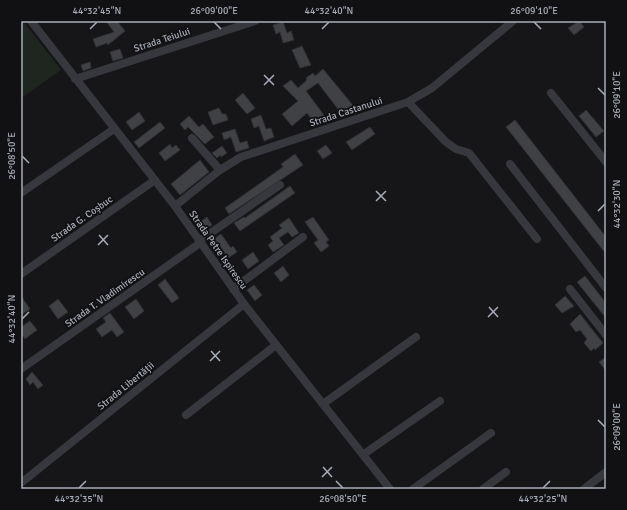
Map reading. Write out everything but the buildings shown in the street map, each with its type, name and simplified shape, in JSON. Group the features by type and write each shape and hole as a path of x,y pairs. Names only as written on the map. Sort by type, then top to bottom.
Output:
{"street":[{"name":"Strada Petre Ispirescu","path":"31,21 175,206 244,304 364,454 390,489"},
{"name":"Strada Teiului","path":"75,79 255,21"},
{"name":"Strada Castanului","path":"175,206 220,170 241,157 408,102 432,88 513,21"},
{"path":"551,92 606,162"},
{"path":"408,102 446,142 456,149 469,153 536,239"},
{"path":"21,193 114,129"},
{"path":"192,138 220,170"},
{"path":"510,164 606,288"},
{"name":"Strada G. Coșbuc","path":"21,274 155,180"},
{"name":"Strada T. Vladimirescu","path":"21,370 280,185"},
{"path":"233,289 303,237"},
{"path":"570,289 606,335"},
{"name":"Strada Libertății","path":"21,483 244,304"},
{"path":"323,404 416,337"},
{"path":"186,415 276,344"},
{"path":"364,454 440,401"},
{"path":"413,489 491,432"},
{"path":"483,489 506,472"},
{"path":"584,489 606,472"}],"shaded area":[{"path":"21,21 23,21 61,70 21,98"}]}
